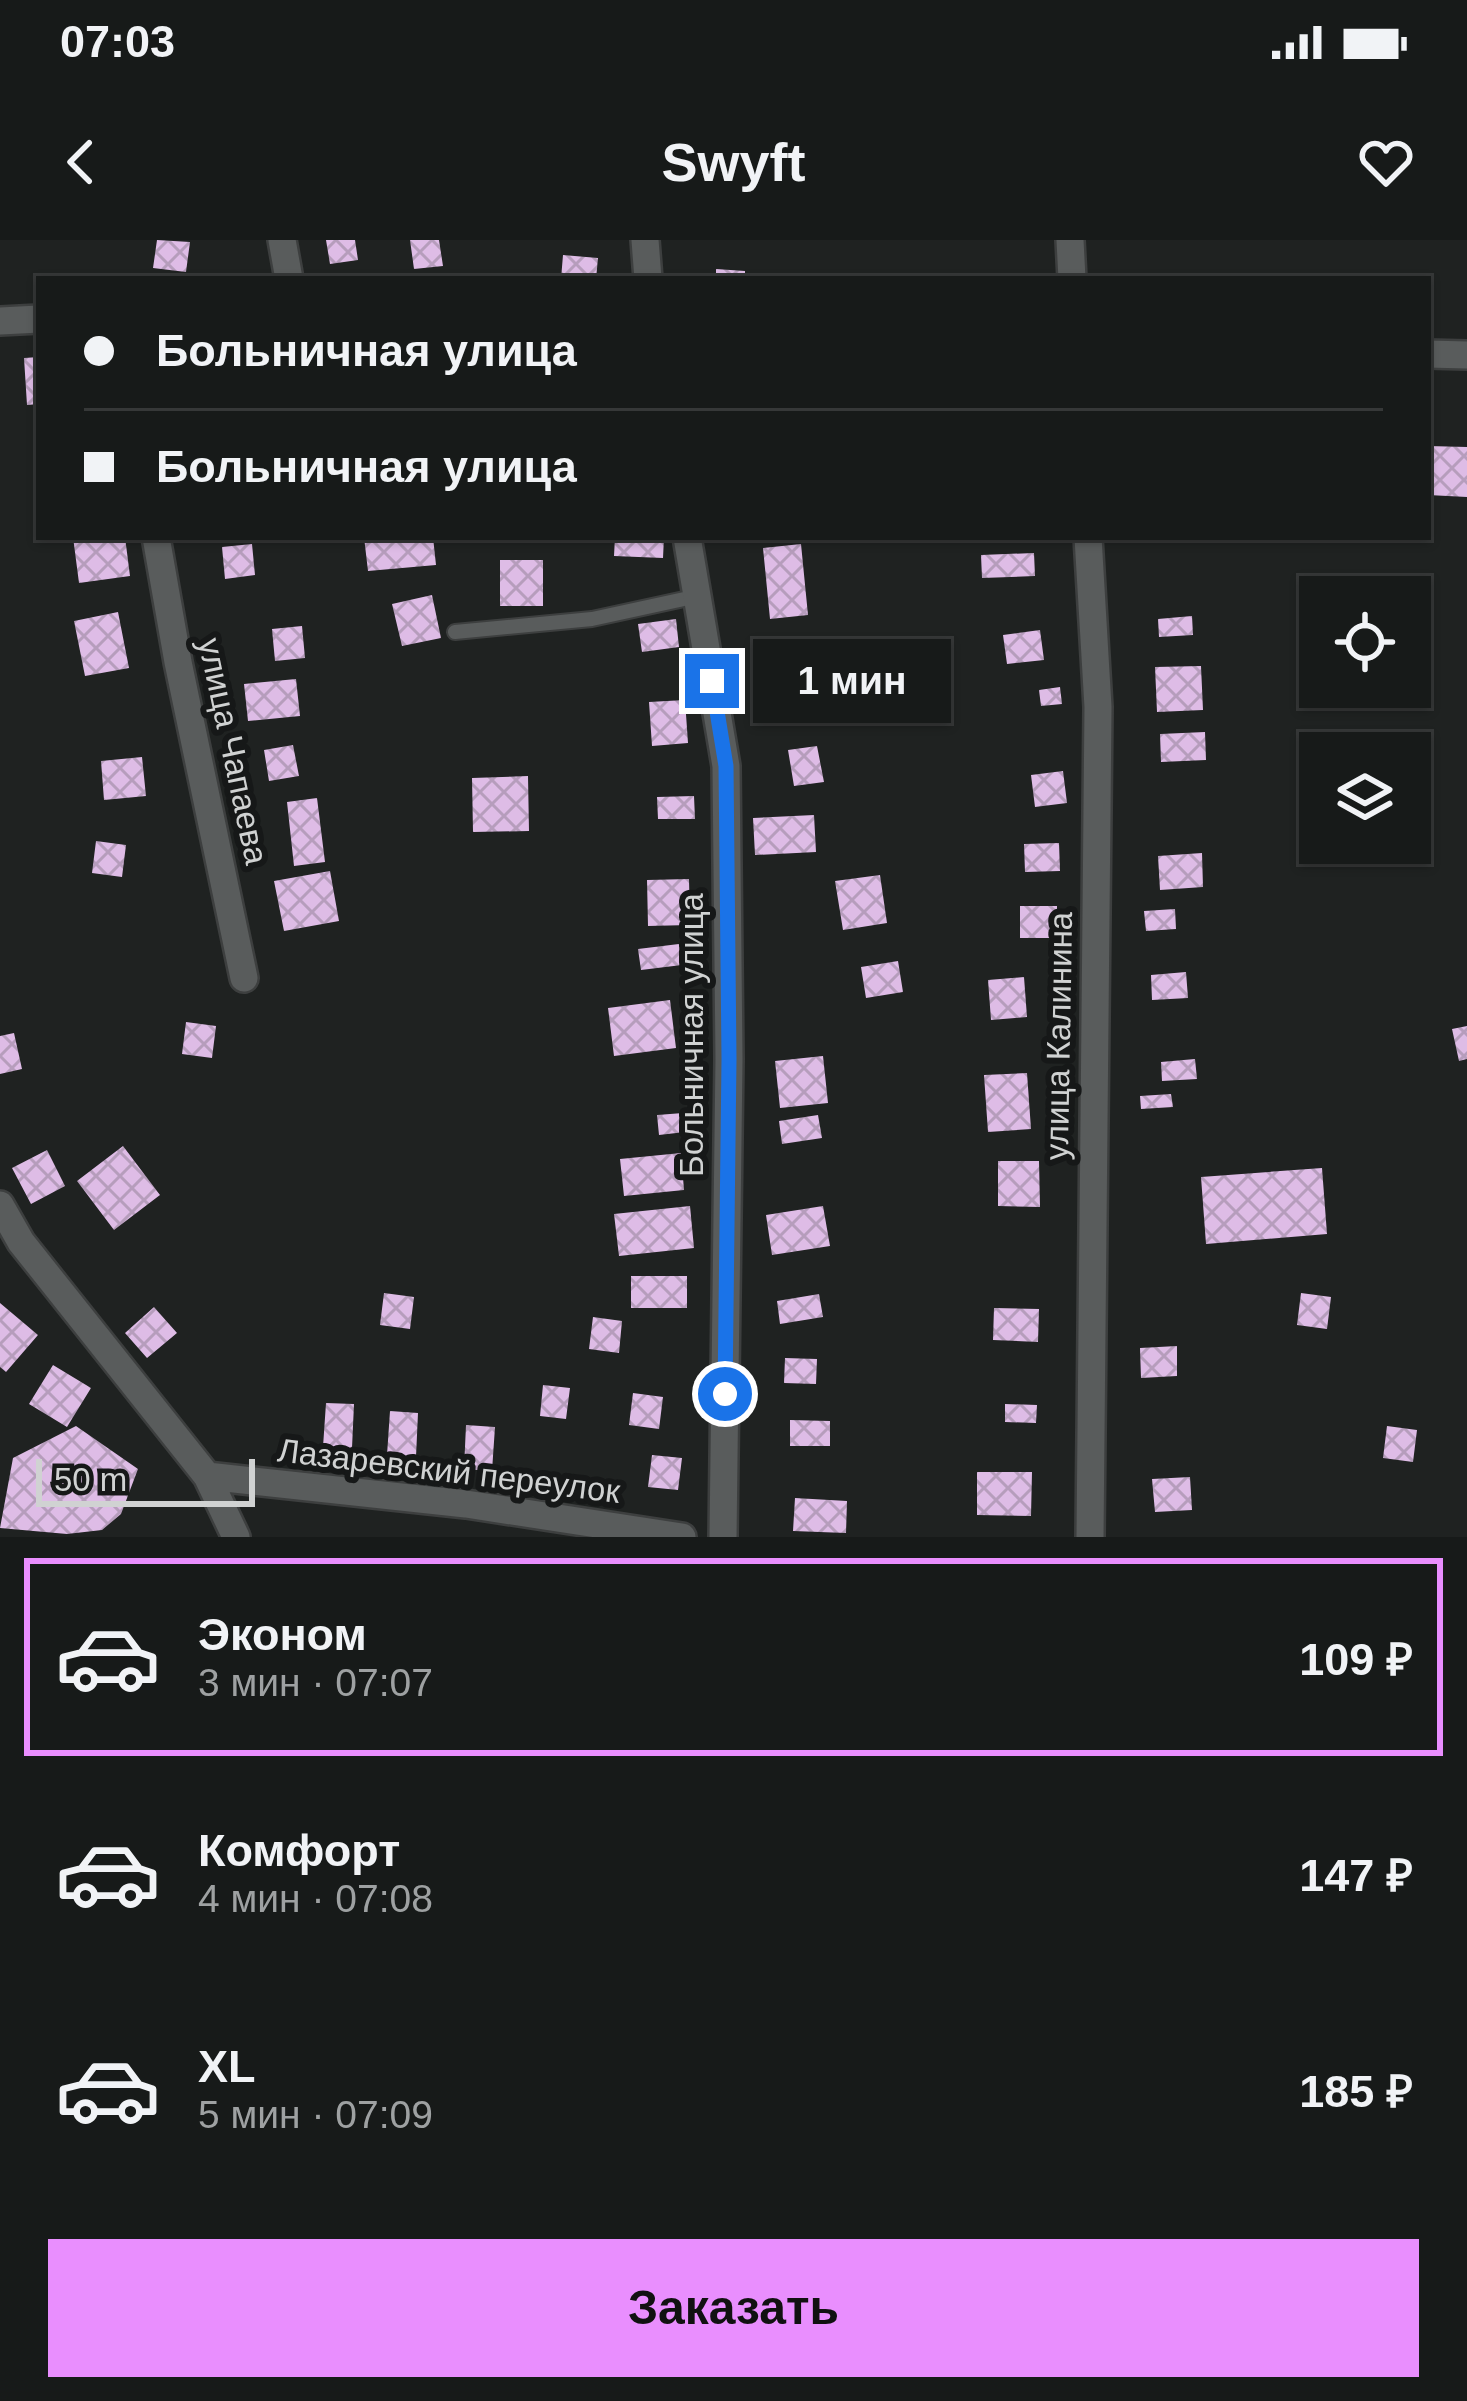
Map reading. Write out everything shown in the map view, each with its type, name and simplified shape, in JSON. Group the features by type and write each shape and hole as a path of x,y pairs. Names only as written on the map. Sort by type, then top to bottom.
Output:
{"street":[{"path":"282,240 288,276"},
{"path":"645,240 648,276"},
{"path":"1070,240 1072,276"},
{"path":"0,321 36,319"},
{"path":"1431,354 1467,355"},
{"name":"улица Чапаева","path":"157,540 244,978"},
{"name":"Больничная улица","path":"688,540 726,766 729,1059 723,1537"},
{"name":"улица Калинина","path":"1088,540 1098,706 1090,1537"},
{"path":"0,1205 21,1241 207,1476 236,1537"},
{"name":"Лазаревский переулок","path":"207,1476 466,1504 682,1537"}],"lane":[{"path":"455,632 592,619 698,596"}],"building":[{"path":"157,240 190,242 186,272 153,268"},
{"path":"326,240 355,240 358,260 330,264"},
{"path":"410,240 439,240 443,266 414,269"},
{"path":"563,255 598,258 596,276 561,276"},
{"path":"716,269 745,271 745,276 716,276"},
{"path":"36,357 36,404 27,405 24,358"},
{"path":"1431,446 1467,447 1467,497 1431,495"},
{"path":"73,540 125,540 130,576 79,583"},
{"path":"364,540 433,540 436,565 368,571"},
{"path":"615,540 664,540 663,558 614,556"},
{"path":"252,544 255,575 225,579 222,547"},
{"path":"801,544 808,615 770,619 763,548"},
{"path":"1034,553 1035,576 982,578 981,555"},
{"path":"500,560 543,560 543,606 500,606"},
{"path":"432,595 441,638 402,646 392,604"},
{"path":"118,612 129,668 85,676 74,621"},
{"path":"1192,616 1193,635 1159,637 1158,619"},
{"path":"676,619 679,647 642,652 638,624"},
{"path":"302,626 305,658 275,661 272,629"},
{"path":"1040,630 1044,660 1007,664 1003,635"},
{"path":"791,650 797,687 767,691 762,655"},
{"path":"1201,666 1203,710 1157,712 1155,667"},
{"path":"296,679 300,716 248,721 244,684"},
{"path":"875,686 905,689 900,721 871,718"},
{"path":"1060,687 1062,704 1041,706 1039,690"},
{"path":"685,700 688,743 652,746 649,702"},
{"path":"1205,732 1206,760 1161,762 1160,734"},
{"path":"293,745 299,776 269,781 264,750"},
{"path":"817,746 824,782 794,786 788,750"},
{"path":"142,757 146,796 104,800 101,761"},
{"path":"1063,771 1067,803 1035,807 1031,775"},
{"path":"528,776 529,831 473,832 472,778"},
{"path":"694,796 695,819 658,819 657,797"},
{"path":"317,798 325,862 294,866 287,802"},
{"path":"814,815 816,852 755,855 753,818"},
{"path":"96,841 126,845 122,877 92,873"},
{"path":"1059,843 1060,871 1025,872 1024,844"},
{"path":"1202,853 1203,887 1160,890 1158,856"},
{"path":"330,871 339,921 284,931 274,881"},
{"path":"880,875 887,923 843,930 835,881"},
{"path":"689,879 690,925 648,926 647,880"},
{"path":"1020,906 1057,906 1057,938 1020,938"},
{"path":"1175,909 1176,929 1146,931 1144,911"},
{"path":"687,943 690,964 641,970 638,949"},
{"path":"898,961 903,992 866,998 861,967"},
{"path":"1186,972 1188,998 1152,1000 1151,975"},
{"path":"1024,977 1027,1017 991,1020 988,980"},
{"path":"670,1000 676,1048 614,1056 608,1008"},
{"path":"186,1022 216,1026 212,1058 182,1054"},
{"path":"1467,1026 1467,1059 1459,1061 1452,1029"},
{"path":"14,1033 22,1069 0,1074 0,1036"},
{"path":"823,1056 828,1103 780,1108 775,1061"},
{"path":"1195,1059 1197,1079 1162,1081 1161,1062"},
{"path":"1027,1073 1031,1129 988,1132 984,1075"},
{"path":"1171,1094 1173,1107 1141,1109 1140,1096"},
{"path":"683,1113 685,1132 659,1135 657,1115"},
{"path":"818,1115 822,1138 782,1144 779,1121"},
{"path":"123,1146 160,1195 114,1230 77,1181"},
{"path":"47,1150 65,1186 31,1204 12,1168"},
{"path":"681,1153 684,1190 624,1196 620,1159"},
{"path":"998,1161 1039,1161 1040,1207 998,1206"},
{"path":"1322,1168 1327,1234 1206,1244 1201,1177"},
{"path":"690,1206 694,1248 619,1256 614,1214"},
{"path":"823,1206 830,1246 772,1255 766,1215"},
{"path":"631,1276 687,1276 687,1308 631,1308"},
{"path":"384,1293 414,1297 410,1329 380,1325"},
{"path":"1301,1293 1331,1297 1327,1329 1297,1325"},
{"path":"819,1294 823,1317 780,1324 777,1301"},
{"path":"0,1303 38,1335 6,1372 0,1367"},
{"path":"154,1307 177,1333 147,1358 125,1333"},
{"path":"994,1308 1039,1309 1038,1342 993,1340"},
{"path":"593,1317 622,1321 619,1353 589,1349"},
{"path":"1177,1346 1177,1376 1141,1378 1140,1348"},
{"path":"785,1358 817,1359 816,1384 784,1383"},
{"path":"53,1365 91,1388 67,1427 29,1404"},
{"path":"543,1385 570,1388 566,1419 540,1416"},
{"path":"633,1393 663,1397 659,1429 629,1425"},
{"path":"326,1403 354,1404 352,1448 323,1447"},
{"path":"1005,1404 1037,1405 1036,1423 1005,1422"},
{"path":"390,1411 418,1413 416,1457 387,1455"},
{"path":"790,1420 830,1421 830,1446 790,1446"},
{"path":"466,1425 495,1427 492,1471 464,1469"},
{"path":"76,1426 138,1469 121,1514 102,1530 67,1534 0,1528 13,1458"},
{"path":"1387,1426 1417,1430 1413,1462 1383,1458"},
{"path":"652,1455 682,1458 678,1490 648,1487"},
{"path":"977,1472 1032,1472 1031,1516 977,1515"},
{"path":"1190,1477 1192,1510 1155,1512 1152,1479"},
{"path":"795,1498 847,1501 846,1533 793,1531"}],"route":[{"path":"712,681 726,766 725,1394"}]}
